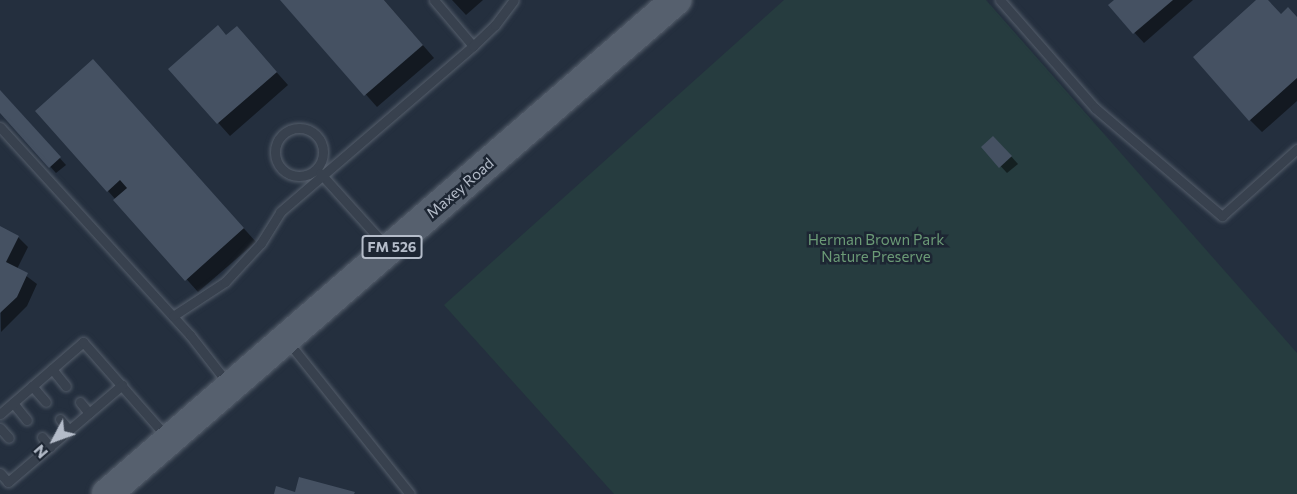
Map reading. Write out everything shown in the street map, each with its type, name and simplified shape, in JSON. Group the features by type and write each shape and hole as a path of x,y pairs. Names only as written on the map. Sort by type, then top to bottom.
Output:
{"main road":[{"name":"Maxey Road","path":"107,494 676,0"}],"lane":[{"path":"434,0 473,46"},
{"path":"173,316 225,282 261,243 280,212 324,177 473,46 495,26 514,0"},
{"path":"1000,0 1101,114 1222,216 1297,150"},
{"path":"0,127 173,316 231,387"},
{"path":"301,128 315,134 323,147 323,155 316,168 302,175 287,172 276,160 280,137 286,132 301,128"},
{"path":"316,168 389,249"},
{"path":"286,339 410,494"},
{"path":"0,414 83,342 169,440"},
{"path":"52,369 66,386"},
{"path":"32,386 46,402"},
{"path":"0,472 8,482 122,386"},
{"path":"80,402 89,413"},
{"path":"13,403 27,420"},
{"path":"60,419 69,430"},
{"path":"0,428 9,438"},
{"path":"42,437 50,447"},
{"path":"23,454 31,463"}],"green space":[{"name":"Herman Brown Park Nature Preserve","path":"784,0 986,0 1297,353 1297,494 614,494 444,305"}],"building":[{"path":"280,0 384,0 423,45 364,96"},
{"path":"1114,0 1173,0 1133,34 1108,5"},
{"path":"1256,0 1268,0 1281,14 1288,7 1297,17 1297,78 1249,121 1193,57"},
{"path":"218,25 226,35 237,26 277,72 217,124 168,69"},
{"path":"93,59 244,228 185,281 113,200 127,188 120,180 107,192 35,111"},
{"path":"0,90 61,157 49,168 0,113"},
{"path":"993,136 1012,156 999,168 981,147"},
{"path":"0,226 19,236 6,262 28,273 17,297 0,313"},
{"path":"299,477 355,492 354,494 274,494 276,486 295,492"}]}
